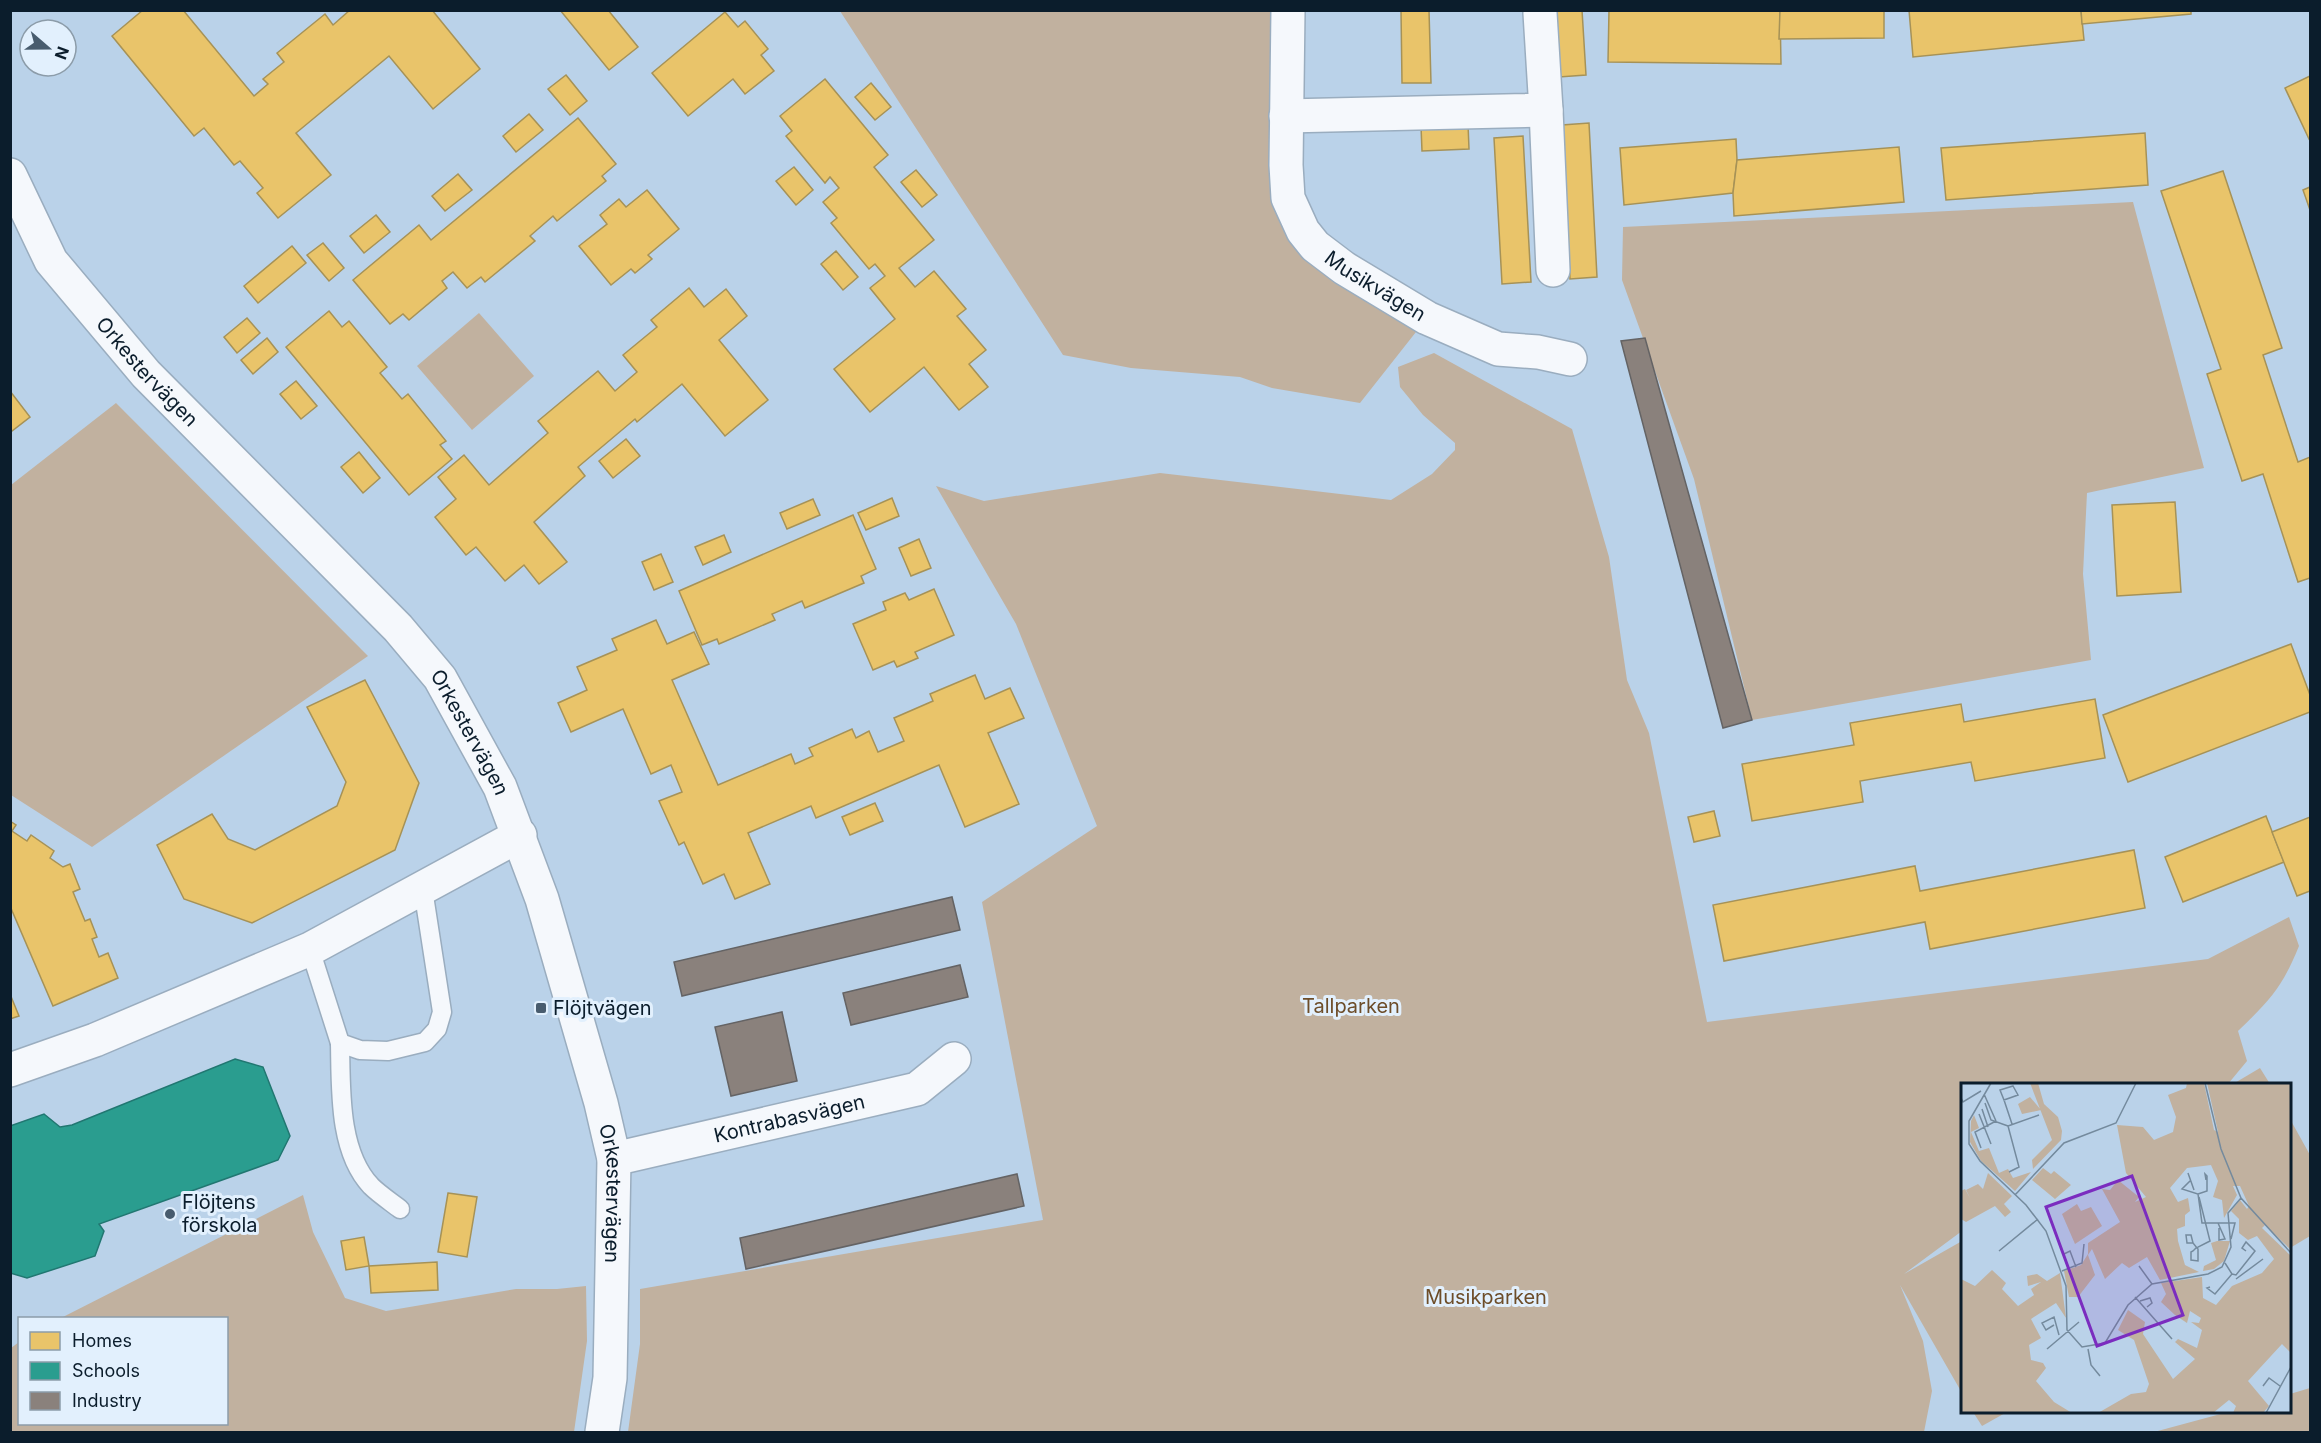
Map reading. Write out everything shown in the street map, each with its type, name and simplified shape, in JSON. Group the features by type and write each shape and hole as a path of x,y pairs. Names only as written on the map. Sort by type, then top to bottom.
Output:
{"street":[{"name":"Musikvägen","path":"1288,10 1286,116 1288,198 1302,231 1315,246 1344,267 1427,318 1498,349 1538,352 1570,359"},
{"path":"1540,13 1552,270"},
{"path":"1286,116 1546,110"},
{"name":"Orkestervägen","path":"10,175 51,261 146,374 398,628 440,678 500,787 520,835 542,899 601,1103 614,1159 610,1378 602,1432"},
{"path":"10,1070 95,1040 310,949 520,835"},
{"name":"Kontrabasvägen","path":"614,1159 917,1089 954,1059"}],"lane":[{"path":"340,1043 360,1050 388,1051 425,1042 437,1029 442,1012 423,889"},
{"path":"310,949 340,1043 341,1099 348,1146 370,1185 400,1209"}],"green space":[{"path":"840,11 1288,11 1302,231 1427,318 1360,403 1272,388 1240,377 1131,368 1063,355"},
{"path":"2133,202 2204,468 2087,493 2083,574 2091,660 1752,720 1694,479 1622,280 1623,227"},
{"path":"479,313 534,376 472,430 417,366"},
{"path":"1434,353 1572,429 1609,557 1627,680 1649,733 1707,1022 2208,959 2289,917 2299,946 2287,973 2274,993 2238,1031 2247,1061 2229,1083 1961,1083 1961,1232 1904,1274 1961,1242 1961,1391 1900,1285 1923,1341 1932,1391 1924,1432 628,1432 640,1344 640,1289 1043,1220 982,902 1097,826 1016,624 936,486 984,501 1160,473 1391,500 1432,474 1455,450 1455,443 1423,415 1400,387 1398,367"},
{"path":"116,403 368,656 92,847 11,795 11,485"},
{"path":"2260,1068 2269,1083 2235,1083"},
{"path":"2291,1121 2310,1155 2310,1236 2291,1247"},
{"path":"303,1195 313,1232 345,1298 386,1311 516,1289 586,1286 587,1341 574,1432 11,1432 11,1348 18,1343 18,1425 228,1425 228,1317 63,1317"},
{"path":"2310,1388 2310,1432 2154,1432 2224,1413 2291,1413 2291,1394"},
{"path":"1974,1413 2005,1413 1982,1426"}],"building: Homes":[{"path":"143,10 183,10 254,96 268,84 263,79 284,62 277,53 325,14 333,25 350,10 432,10 480,69 433,109 389,56 296,133 331,175 278,218 257,193 263,188 240,161 234,165 204,128 194,136 112,36"},
{"path":"560,10 608,10 638,47 609,70"},
{"path":"1401,10 1429,10 1431,83 1402,83"},
{"path":"1555,10 1582,10 1586,75 1559,77"},
{"path":"1609,10 1780,10 1781,64 1608,62"},
{"path":"1780,10 1884,10 1884,38 1779,39"},
{"path":"1909,10 2081,10 2084,40 1913,57"},
{"path":"2081,10 2191,10 2191,14 2082,24"},
{"path":"725,12 738,27 745,21 768,49 761,55 774,71 745,94 733,79 688,116 652,73"},
{"path":"566,75 587,101 570,115 548,89"},
{"path":"2310,76 2310,138 2309,139 2285,88"},
{"path":"825,79 888,155 874,167 934,240 899,268 915,287 934,271 966,309 957,316 986,350 969,364 988,387 959,410 924,367 870,412 834,369 895,319 870,288 885,276 875,264 869,269 831,223 837,218 823,202 839,188 830,177 825,183 786,136 792,131 780,116"},
{"path":"871,83 891,107 875,120 855,97"},
{"path":"529,114 543,130 516,152 503,136"},
{"path":"578,118 616,164 602,176 606,181 557,221 553,216 530,236 535,241 485,282 481,277 467,288 453,272 442,281 447,288 409,320 403,314 390,324 353,280 419,225 431,240"},
{"path":"1589,123 1597,277 1570,279 1562,125"},
{"path":"1468,124 1469,149 1422,151 1421,126"},
{"path":"2145,133 2148,185 1946,200 1941,148"},
{"path":"1523,136 1531,282 1502,284 1494,138"},
{"path":"1736,139 1737,160 1733,193 1624,205 1620,148"},
{"path":"1899,147 1904,202 1734,216 1733,193 1737,160"},
{"path":"794,167 813,190 796,205 776,181"},
{"path":"916,170 937,195 922,207 901,182"},
{"path":"2223,171 2282,348 2263,355 2298,462 2310,457 2310,578 2298,582 2263,474 2242,481 2207,374 2221,369 2161,191"},
{"path":"458,174 472,190 445,211 432,196"},
{"path":"2310,187 2310,210 2303,190"},
{"path":"647,190 679,229 648,255 652,259 635,273 631,269 611,285 579,246 607,224 600,215 619,199 626,207"},
{"path":"376,215 390,232 364,253 350,236"},
{"path":"323,243 344,268 329,281 307,255"},
{"path":"292,246 306,263 258,303 244,286"},
{"path":"836,251 858,277 843,290 821,264"},
{"path":"689,288 704,307 726,289 747,316 719,340 768,400 725,436 682,384 637,422 635,419 578,467 585,476 534,522 567,562 539,584 524,565 505,581 476,547 466,555 435,517 456,499 438,477 464,455 489,485 548,433 538,421 598,371 615,391 637,372 623,355 657,327 651,320"},
{"path":"329,311 342,327 349,321 387,367 380,373 402,399 408,394 446,441 440,445 452,459 409,495 286,347"},
{"path":"247,318 260,333 237,353 224,337"},
{"path":"267,338 278,352 253,374 241,360"},
{"path":"296,381 317,406 301,419 280,394"},
{"path":"10,391 30,417 12,431 10,429"},
{"path":"626,439 640,456 613,478 599,461"},
{"path":"359,452 380,478 363,493 341,467"},
{"path":"892,498 899,516 866,530 858,513"},
{"path":"813,499 820,515 787,529 780,513"},
{"path":"2175,502 2181,592 2117,596 2112,505"},
{"path":"853,515 876,569 861,576 864,583 805,608 802,601 772,614 775,620 719,644 717,639 702,645 679,591"},
{"path":"724,535 731,552 703,565 695,547"},
{"path":"919,539 931,568 911,576 899,548"},
{"path":"661,554 673,582 654,590 642,562"},
{"path":"934,589 954,635 915,652 918,658 897,667 894,661 873,670 853,624 886,610 883,602 905,593 909,600"},
{"path":"656,620 667,644 694,632 709,664 672,680 718,785 791,754 795,764 813,756 809,748 852,729 856,738 869,731 878,752 904,741 894,718 933,701 930,694 975,675 985,699 1010,688 1024,718 988,733 1019,804 965,827 939,765 816,818 811,806 748,833 770,884 735,899 724,874 703,884 684,842 679,845 659,801 682,792 671,765 651,774 623,709 571,732 558,703 587,690 577,667 617,650 612,639"},
{"path":"2291,644 2310,695 2310,712 2128,782 2103,715"},
{"path":"365,680 419,783 395,850 252,923 184,899 157,845 212,814 228,839 255,850 337,806 346,782 307,707"},
{"path":"2095,699 2105,758 1975,781 1971,762 1860,781 1863,802 1752,821 1742,764 1854,745 1850,723 1961,704 1964,722"},
{"path":"875,803 883,821 850,835 842,817"},
{"path":"1714,811 1720,836 1694,842 1688,817"},
{"path":"2266,816 2284,862 2183,902 2165,857"},
{"path":"2310,817 2310,891 2297,896 2272,832"},
{"path":"10,821 16,825 12,831 27,841 31,835 54,851 50,858 63,867 70,864 80,889 73,892 85,921 90,919 97,937 92,939 99,957 108,953 118,978 53,1006 10,906"},
{"path":"2134,850 2145,908 1930,949 1925,922 1724,961 1713,905 1915,866 1920,891"},
{"path":"10,994 19,1016 10,1019"},
{"path":"448,1193 477,1197 467,1257 438,1252"},
{"path":"364,1237 369,1266 346,1270 341,1241"},
{"path":"437,1262 438,1290 371,1293 369,1266"}],"building: Schools":[{"path":"235,1059 263,1067 290,1136 278,1160 99,1224 104,1231 95,1256 27,1278 10,1273 10,1126 44,1114 60,1127 72,1125"}],"building: Industry":[{"path":"1645,338 1752,720 1723,728 1621,341"},
{"path":"952,897 960,930 682,996 674,962"},
{"path":"960,965 968,997 851,1025 843,993"},
{"path":"782,1012 797,1081 731,1096 715,1027"},
{"path":"1017,1174 1024,1206 746,1269 740,1238"}],"place":[{"name":"Flöjtvägen","path":"541,1008"},
{"name":"Flöjtens förskola","path":"170,1214"}],"park label":[{"name":"Tallparken","path":"1351,1006"},
{"name":"Musikparken","path":"1486,1297"}]}
